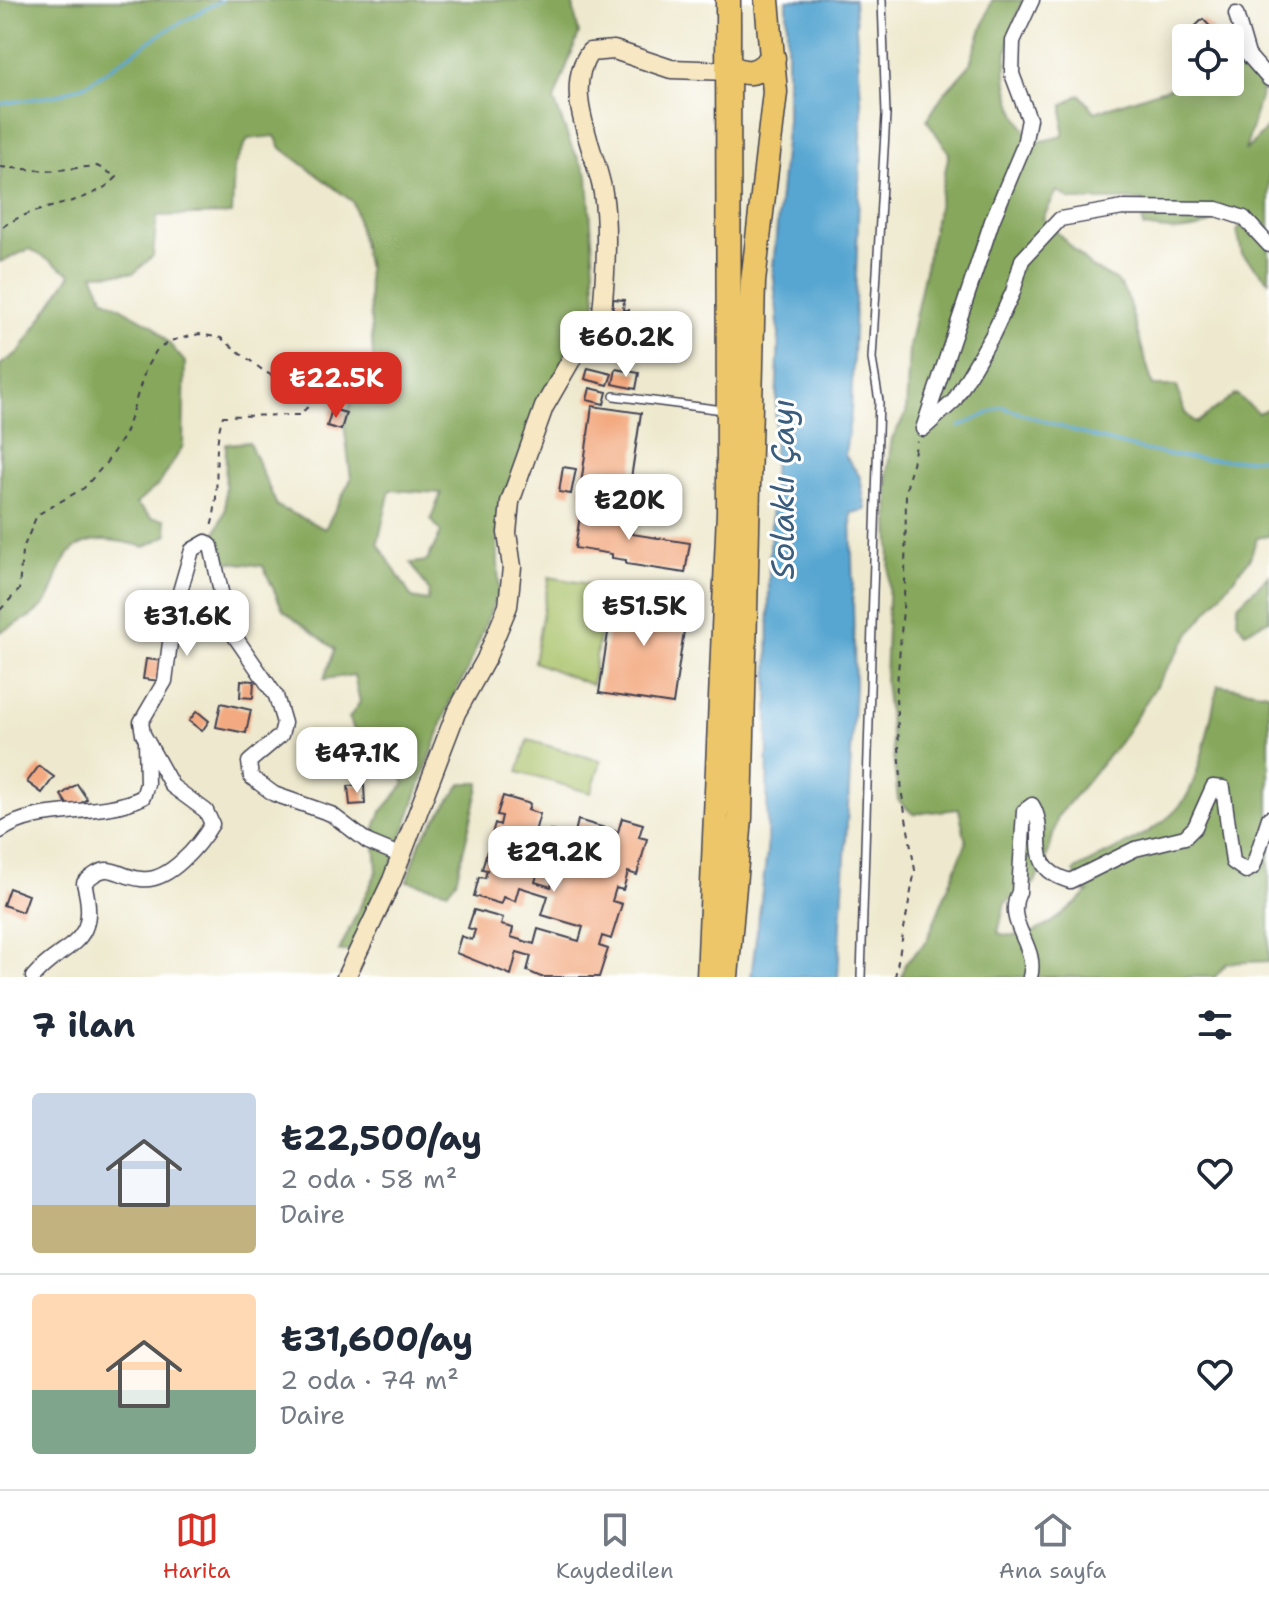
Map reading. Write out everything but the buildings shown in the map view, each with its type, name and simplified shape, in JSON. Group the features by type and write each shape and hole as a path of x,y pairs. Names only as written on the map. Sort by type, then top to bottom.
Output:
{"highway":[{"path":"709,977 729,512 728,0"},
{"path":"726,977 740,818 753,282 775,92 767,0"},
{"path":"729,30 745,22 771,29"},
{"path":"729,69 744,75 758,72 773,58"}],"street":[{"path":"923,429 992,221 1024,145 1029,119 1012,74 1013,41 1032,0"},
{"path":"1236,14 1248,55 1269,79"},
{"path":"346,977 402,856 456,713 486,659 508,606 512,567 507,533 510,502 544,407 578,348 593,338 601,322 603,195 579,98 579,66 590,52 614,50 671,69 729,69"},
{"path":"923,429 941,417 954,401 992,336 1013,292 1022,260 1060,219 1123,208 1217,209 1244,218 1269,245"},
{"path":"33,977 81,936 88,898 84,883 95,872 112,869 141,879 156,876 190,853 212,824 206,811 172,786 146,740 141,722 165,681 174,612 192,550 206,542 211,546 229,628 282,707 281,735 249,762 251,777 274,794 331,814 368,842 402,856"},
{"path":"0,831 25,818 127,805 143,797 147,784 146,740"},
{"path":"1030,977 1032,951 1017,931 1015,901 1019,892 1024,811 1032,805 1038,814 1037,837 1045,867 1055,876 1070,881 1135,849 1185,837 1195,827 1213,787 1223,788 1233,862 1246,871 1253,867 1269,818"}],"lane":[{"path":"861,977 879,401 872,359 886,115 882,0"},
{"path":"614,396 729,411"}],"path":[{"path":"0,167 48,171 97,166 117,177 93,194 41,210 0,229"},
{"path":"0,610 19,590 22,551 37,515 84,488 106,463 125,434 146,368 156,351 170,341 199,334 221,338 235,346 265,372 303,391 311,404 299,415 223,416 215,438 219,489 217,508 206,542"},
{"path":"895,977 915,870 902,795 896,698 905,583 906,491 913,447 923,429"}],"green space":[{"path":"0,0 572,0 579,34 554,100 571,145 588,176 596,303 589,328 568,347 503,497 497,535 499,590 467,671 449,704 389,873 349,951 339,951 377,871 374,830 381,812 405,784 382,730 354,730 349,718 360,702 354,675 324,679 335,649 283,610 263,566 222,561 215,535 225,510 226,444 249,442 277,506 325,529 351,479 344,424 352,400 375,386 367,264 353,202 281,148 275,136 248,139 234,166 232,214 157,216 153,256 134,273 93,274 104,298 154,326 185,362 183,446 160,483 136,504 152,518 165,519 168,535 145,547 105,540 85,543 76,548 65,560 42,607 0,632 0,365 19,352 71,274 30,249 0,262","holes":["390,490 441,493 431,519 441,532 427,561 411,563 429,591 428,601 412,598 378,543"]},
{"path":"992,0 1023,0 1010,38 1006,73 1013,107 1034,143 1063,136 1063,105 1080,94 1095,112 1172,87 1172,96 1244,96 1244,59 1262,91 1245,151 1269,126 1269,281 1242,254 1237,231 1246,214 1234,209 1191,230 1158,229 1143,227 1142,200 1071,200 1057,191 1043,218 1091,267 1117,281 1127,296 1153,386 1177,386 1185,413 1196,423 1236,394 1258,413 1269,408 1269,536 1257,538 1250,558 1191,632 1120,742 1058,816 1049,851 1034,884 1005,903 998,933 1024,935 1048,925 1089,892 1081,891 1074,871 1146,833 1173,814 1195,778 1218,685 1269,693 1269,961 1227,963 1215,977 902,977 905,964 926,942 966,843 959,809 913,814 898,800 885,681 890,546 887,472 892,438 906,414 909,347 949,153 927,120 942,96 969,66"},
{"path":"1269,575 1269,620 1245,632 1237,621 1238,605"},
{"path":"549,577 606,587 592,685 534,662"},
{"path":"528,740 601,761 591,793 518,772"},
{"path":"462,783 480,783 456,881 448,891 407,881 421,840"}],"water":[{"name":"Solaklı Çayı","path":"787,0 854,0 862,113 851,413 845,455 860,477 866,510 851,513 855,687 838,977 751,977 767,852 769,572 779,335 773,268 787,120"}],"waterway":[{"path":"0,104 58,95 89,83 162,33 222,0"},
{"path":"959,427 1002,407 1100,439 1168,455 1236,460 1269,457"}]}
